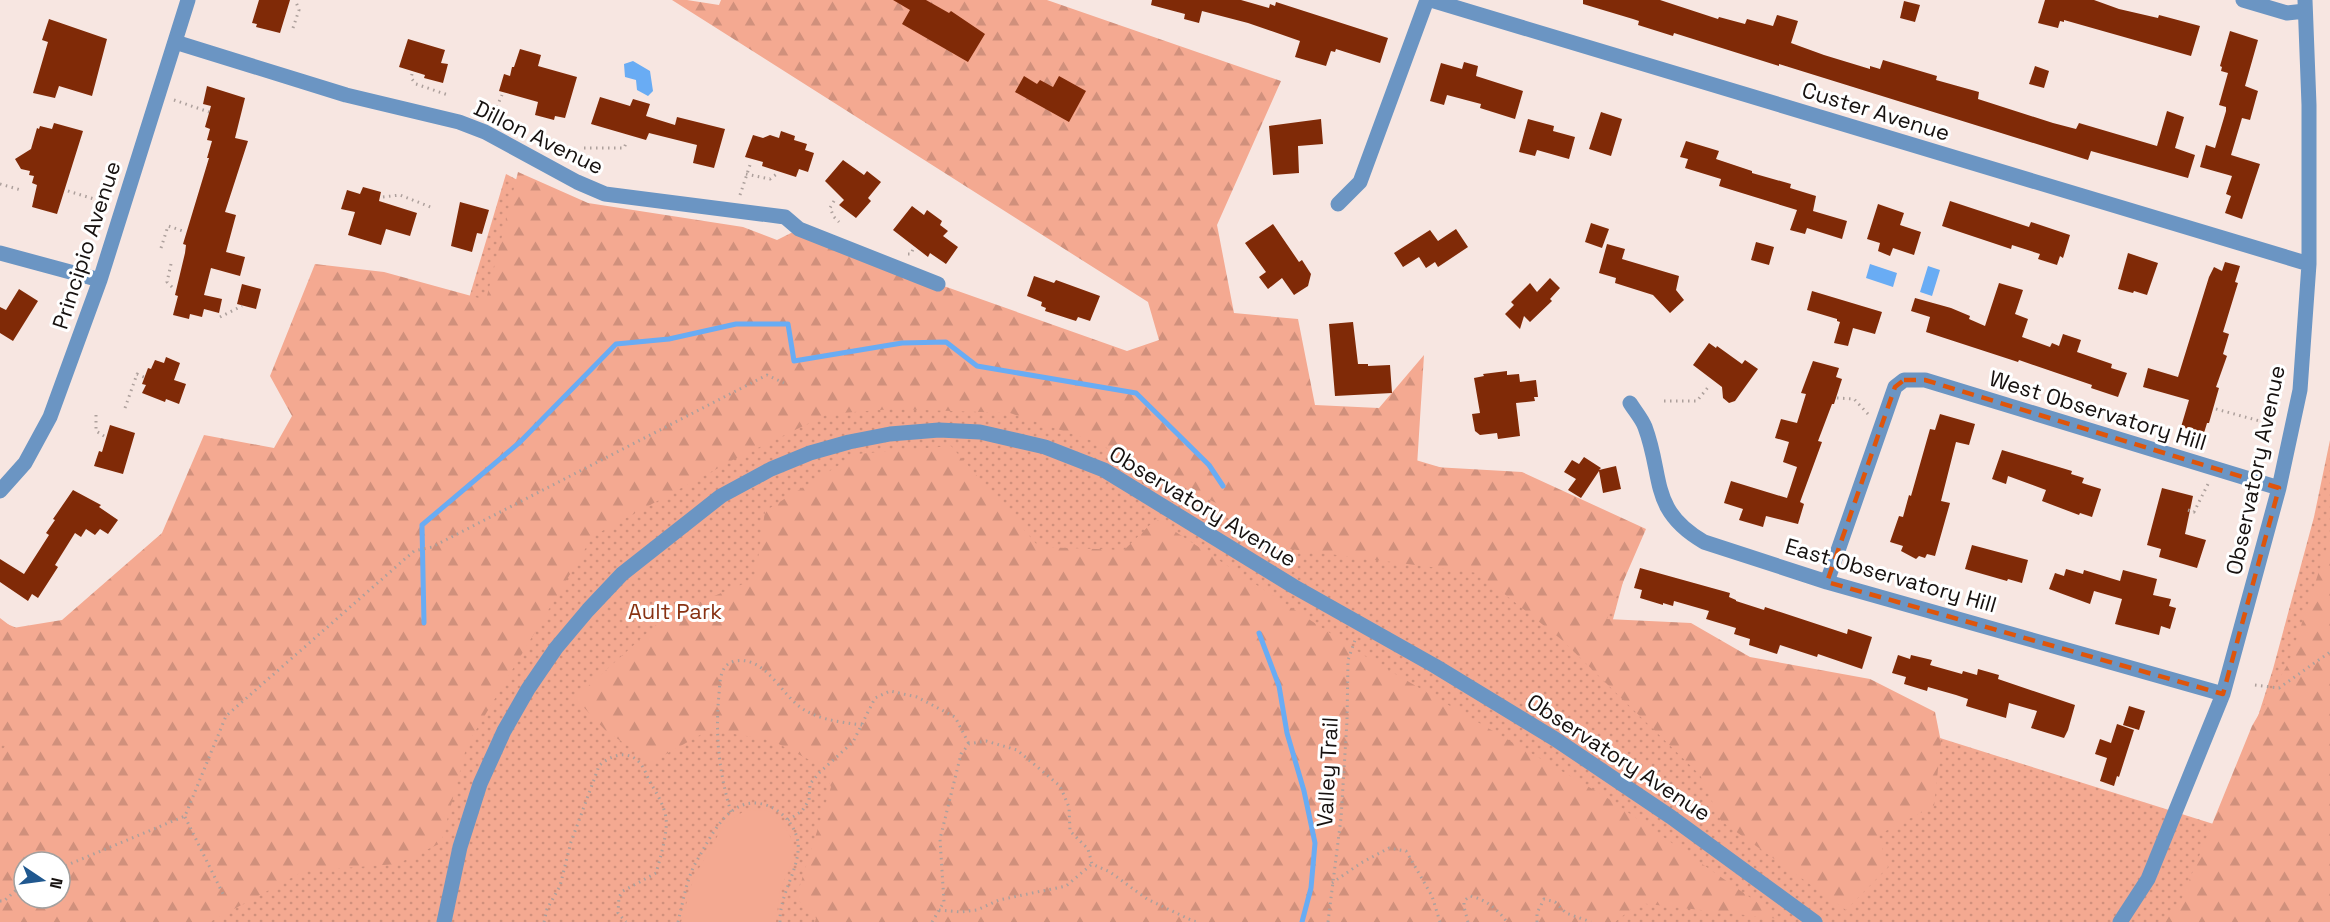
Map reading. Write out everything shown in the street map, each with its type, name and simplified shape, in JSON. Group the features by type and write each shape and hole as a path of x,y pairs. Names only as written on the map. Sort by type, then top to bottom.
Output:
{"street":[{"name":"Principio Avenue","path":"0,491 25,463 51,417 100,280 188,0"},
{"path":"1338,204 1360,182 1429,0"},
{"name":"Custer Avenue","path":"1429,0 2310,264"},
{"path":"2243,0 2287,13 2305,6"},
{"name":"Observatory Avenue","path":"2120,922 2148,879 2223,694 2279,488 2300,390 2310,264 2309,105 2305,6"},
{"name":"Dillon Avenue","path":"175,42 346,95 459,122 485,132 577,182 605,194 785,217 799,229 938,285"},
{"path":"0,253 100,280"},
{"name":"West Observatory Hill","path":"1827,582 1895,387 1904,380 1925,380 2279,488"},
{"name":"East Observatory Hill","path":"1630,403 1645,426 1663,501 1676,521 1689,533 1704,542 1827,582 2223,694"},
{"name":"Observatory Avenue","path":"444,922 460,847 480,784 508,723 528,688 556,648 622,574 720,496 771,469 810,453 849,442 890,434 939,430 980,432 1045,447 1104,470 1293,586 1435,666 1555,740 1671,817 1815,922"}],"path":[{"path":"293,28 299,10 297,2"},
{"path":"412,74 411,78 416,84 448,95"},
{"path":"159,94 209,112"},
{"path":"485,132 502,95"},
{"path":"584,148 624,148 627,141"},
{"path":"734,211 750,165"},
{"path":"747,174 770,179 778,173"},
{"path":"0,184 21,190"},
{"path":"68,191 122,209"},
{"path":"383,197 400,195 432,208"},
{"path":"834,201 831,208 834,217 839,222"},
{"path":"161,248 168,226 186,232"},
{"path":"171,264 167,282 175,290"},
{"path":"220,317 242,306"},
{"path":"125,408 137,374 146,378"},
{"path":"72,863 185,816 226,716 414,551 432,547 767,375 784,383"},
{"path":"1664,401 1698,402 1708,386"},
{"path":"1837,398 1854,399 1867,411 1868,418"},
{"path":"2216,409 2267,423"},
{"path":"96,415 96,430 104,436"},
{"path":"2188,510 2194,512 2206,489 2213,468"},
{"name":"Valley Trail","path":"1328,922 1341,818 1348,660 1361,625"},
{"path":"2255,685 2279,688 2330,652"},
{"path":"731,812 722,784 717,752 717,732 723,669 731,662 742,660 763,670 800,707 816,716 861,725"},
{"path":"788,820 802,811 809,801 810,784 819,773 853,742 875,698 890,691 917,697 955,717 969,744"},
{"path":"932,922 944,902 940,838 961,754 969,744 986,741 1017,750 1060,786 1069,807 1070,831 1088,849 1092,864"},
{"path":"544,922 547,909 560,886 571,842 599,765 608,757 618,754 631,757 639,762 656,791 666,817 656,873 623,891 619,897 618,913 626,922"},
{"path":"678,922 691,873 717,824 736,808 757,802 772,807 788,820 797,839 798,861 783,894 780,922"},
{"path":"185,816 224,896"},
{"path":"1332,883 1361,863 1389,848 1406,851 1432,896 1440,922"},
{"path":"939,910 961,912 977,910 999,900 1066,886 1092,864"},
{"path":"1092,864 1110,872 1146,899 1193,921 1200,922"},
{"path":"1468,922 1464,901 1470,896 1481,899 1496,909 1507,922"},
{"path":"1537,922 1537,913 1544,899 1555,902 1566,913 1591,922"}],"highlighted area":[{"path":"1904,380 1925,380 2279,488 2223,694 1827,582 1895,387"}],"green space":[{"path":"672,0 719,5 721,0 1047,0 1281,81 1217,225 1234,313 1298,319 1315,405 1379,408 1424,355 1417,466 1522,472 1646,529 1607,619 1691,623 1750,657 1870,679 1935,712 1941,742 1934,806 1878,835 1888,867 1846,910 1721,821 1700,775 1562,640 1478,573 1282,548 1216,503 1093,441 1010,413 893,409 828,414 733,460 593,536 467,745 441,843 397,864 304,871 210,922 0,922 0,902 3,901 0,898 0,751 6,746 0,744 0,618 13,628 62,620 162,533 204,435 274,448 292,416 270,376 315,264 384,272 486,300 518,172 588,203 743,227 777,240 799,229 938,284 1127,351 1159,340 1148,302"},
{"name":"Ault Park","path":"506,174 576,211 1638,526 1609,634 2223,827 2273,669 2314,517 2330,440 2330,922 0,922 0,621 81,655 436,409"},
{"path":"951,446 1039,547 1124,550 1156,519 1368,658 1606,797 1781,919 1639,903 1615,922 815,922 816,918 796,898 831,787 823,767 771,740 709,730 652,762 606,731 575,698 666,616 755,579 765,511 857,454"},
{"path":"2330,538 2330,922 2163,922 2180,903 2252,726 2289,662"},
{"path":"746,810 768,811 783,823 793,842 793,859 780,890 776,922 681,922 694,877 725,823"}],"water":[{"path":"633,61 650,71 653,91 648,96 637,90 636,80 625,77 624,64"},
{"path":"1870,264 1897,273 1893,287 1866,278"},
{"path":"1928,266 1940,270 1932,296 1920,292"}],"building":[{"path":"259,0 290,0 280,33 256,27 257,24 252,23"},
{"path":"893,0 926,0 949,13 951,11 985,34 968,62 902,24 910,10"},
{"path":"1152,0 1241,0 1269,8 1270,4 1275,6 1276,2 1388,38 1380,63 1336,49 1335,52 1331,51 1326,66 1295,57 1300,41 1248,23 1202,11 1199,23 1184,19 1185,14 1151,5"},
{"path":"1583,0 1660,0 1718,19 1719,17 1745,24 1747,19 1773,26 1777,15 1798,21 1791,43 1824,55 1870,69 1870,66 1880,69 1883,60 1937,76 1936,80 1979,92 1978,99 2053,123 2076,129 2079,123 2157,146 2167,111 2184,117 2175,148 2195,155 2188,178 2091,151 2088,160 1779,64 1779,66 1674,33 1673,36 1638,25 1639,21 1583,4"},
{"path":"2045,0 2094,0 2119,9 2158,18 2159,15 2200,26 2191,56 2064,20 2064,22 2060,21 2058,28 2038,23"},
{"path":"1904,1 1920,5 1915,22 1900,18"},
{"path":"49,19 107,39 92,96 59,86 55,98 33,93 48,42 42,40"},
{"path":"2230,31 2258,40 2245,86 2258,91 2250,120 2242,118 2231,155 2260,164 2242,219 2225,213 2231,196 2226,194 2232,176 2200,167 2206,145 2215,148 2226,111 2226,107 2219,105 2228,73 2221,71 2220,66"},
{"path":"408,39 445,50 441,63 448,64 443,83 399,67"},
{"path":"520,49 541,55 538,66 577,77 565,118 555,116 554,120 535,115 538,102 499,91 504,74 510,76"},
{"path":"1464,62 1478,66 1476,76 1523,91 1515,119 1480,108 1481,104 1447,95 1444,105 1430,101 1441,63 1462,69"},
{"path":"2035,66 2049,71 2044,88 2029,84"},
{"path":"1024,76 1037,84 1040,80 1053,87 1059,76 1086,91 1069,122 1015,92"},
{"path":"207,86 245,98 235,138 248,141 225,212 236,215 226,252 245,257 240,276 211,268 204,295 222,299 219,313 204,309 202,317 190,314 189,319 173,315 178,296 175,295 185,253 186,245 183,244 212,141 207,140 210,129 205,127 211,106 203,104"},
{"path":"600,97 630,106 633,99 650,104 646,116 675,125 677,117 725,129 714,168 693,163 697,145 649,133 646,140 591,124"},
{"path":"1601,112 1622,119 1611,156 1589,149"},
{"path":"1321,119 1323,144 1298,146 1299,173 1273,175 1269,126"},
{"path":"1528,119 1554,126 1553,131 1575,137 1569,159 1537,150 1535,156 1519,152"},
{"path":"54,123 83,131 57,214 32,207 37,185 32,183 34,176 29,175 30,171 21,169 15,159 31,149 37,128 39,129 40,126 52,129"},
{"path":"781,131 795,136 794,140 807,144 805,150 814,153 808,172 799,169 796,177 762,166 763,162 745,157 753,135 763,138 770,135 779,138"},
{"path":"1686,141 1719,151 1716,159 1752,171 1752,173 1791,184 1790,188 1816,196 1813,211 1847,221 1842,239 1807,228 1805,234 1790,230 1797,210 1719,186 1721,179 1685,168 1688,159 1680,157"},
{"path":"843,160 864,175 867,171 881,182 868,198 871,201 856,218 839,205 844,200 825,181"},
{"path":"363,187 381,192 379,201 417,213 410,236 386,229 381,245 348,235 355,212 341,209 347,190 360,194"},
{"path":"1950,201 2029,227 2031,222 2070,235 2063,258 2060,256 2057,265 2038,259 2040,254 2012,245 2011,249 1942,226"},
{"path":"460,202 489,210 482,234 477,233 472,252 451,246"},
{"path":"1878,204 1904,213 1900,225 1921,232 1914,255 1893,248 1890,256 1878,251 1880,243 1867,239"},
{"path":"912,206 924,215 927,210 942,221 940,225 948,231 943,236 958,247 946,264 930,253 928,257 893,230"},
{"path":"1591,223 1609,229 1602,248 1585,242"},
{"path":"1273,224 1299,262 1302,260 1311,274 1308,286 1294,295 1282,278 1268,289 1259,277 1266,272 1245,243"},
{"path":"1456,229 1468,247 1438,267 1435,262 1426,268 1419,257 1403,267 1394,253 1430,230 1438,241"},
{"path":"1756,242 1774,247 1769,265 1751,260"},
{"path":"1607,244 1625,249 1622,259 1679,276 1676,290 1684,300 1670,313 1653,295 1615,283 1616,278 1599,273"},
{"path":"2128,253 2158,263 2147,295 2118,289"},
{"path":"2225,262 2240,266 2235,282 2238,283 2223,332 2229,334 2223,354 2227,356 2216,387 2219,388 2209,423 2204,433 2181,427 2189,400 2143,387 2148,368 2178,377 2209,277 2214,267 2222,271"},
{"path":"1034,276 1054,283 1056,280 1100,296 1090,321 1078,317 1076,321 1045,311 1046,308 1041,306 1042,302 1027,296"},
{"path":"1550,278 1560,288 1550,299 1552,301 1530,322 1524,316 1520,329 1505,314 1514,305 1511,302 1530,283 1537,292"},
{"path":"1999,283 2023,290 2015,314 2028,319 2022,337 2050,347 2052,343 2059,346 2063,334 2081,340 2077,352 2112,364 2111,368 2127,373 2118,397 2091,388 2092,385 2019,360 2018,362 1926,332 1930,317 1911,311 1915,298 1951,308 1970,316 1969,319 1985,326"},
{"path":"242,284 261,289 256,309 237,304"},
{"path":"19,289 38,301 13,341 0,333 0,307 6,310"},
{"path":"1812,291 1882,312 1875,334 1853,328 1848,346 1834,343 1840,322 1807,310"},
{"path":"1353,322 1358,364 1390,365 1392,393 1335,396 1329,324"},
{"path":"1709,343 1742,364 1745,360 1758,369 1735,401 1729,403 1723,398 1722,387 1693,365"},
{"path":"166,357 180,363 174,380 186,384 179,404 166,399 165,402 142,393 146,385 142,384 148,368 151,369 155,360 164,363"},
{"path":"1813,361 1839,368 1836,377 1842,379 1818,441 1822,442 1800,502 1804,504 1798,524 1766,516 1763,527 1739,520 1743,509 1724,503 1731,481 1787,498 1797,467 1783,462 1789,442 1775,438 1781,419 1797,423 1806,394 1801,393"},
{"path":"1507,371 1507,375 1519,374 1520,382 1536,380 1538,397 1534,397 1535,401 1516,403 1520,436 1498,439 1497,433 1480,435 1475,431 1472,414 1480,413 1474,378 1484,376 1483,374"},
{"path":"1940,414 1975,424 1969,445 1956,442 1941,501 1950,503 1935,556 1927,554 1925,558 1919,556 1916,559 1901,551 1903,546 1890,542 1899,516 1903,517 1909,495 1911,496 1930,429 1935,430"},
{"path":"110,425 135,433 123,474 94,466 99,451 102,452"},
{"path":"2002,450 2072,471 2071,474 2084,478 2082,483 2101,489 2092,517 2080,513 2079,515 2042,501 2046,490 2008,476 2006,484 1992,479"},
{"path":"1584,457 1601,468 1599,470 1616,466 1621,489 1603,493 1599,471 1581,498 1568,490 1576,479 1564,472 1572,460 1579,464"},
{"path":"2162,488 2193,496 2185,534 2206,540 2197,568 2159,557 2161,549 2147,545"},
{"path":"73,490 101,505 99,507 118,520 108,534 100,529 95,535 86,529 81,537 75,533 55,565 58,567 38,598 32,594 28,601 0,582 0,559 24,574 49,535 46,533 55,520 53,519"},
{"path":"1972,545 2028,560 2022,583 1965,569"},
{"path":"1640,568 1730,593 1729,597 1736,601 1764,610 1765,607 1847,634 1848,629 1872,637 1862,669 1818,654 1817,657 1780,645 1777,654 1749,645 1750,639 1734,634 1736,628 1706,619 1709,611 1674,601 1673,606 1640,598 1642,590 1634,588"},
{"path":"2066,569 2083,574 2084,570 2120,581 2123,570 2157,579 2153,595 2171,599 2169,606 2176,608 2170,629 2161,626 2159,635 2115,624 2122,599 2094,591 2090,604 2049,589 2055,573 2064,576"},
{"path":"1898,655 1910,659 1911,655 1932,660 1930,665 1962,674 1963,671 1977,675 1978,669 1999,675 1998,679 2075,705 2068,730 2064,738 2031,728 2037,711 2009,703 2006,718 1966,706 1968,699 1956,695 1928,687 1927,691 1904,684 1906,677 1892,673"},
{"path":"2129,706 2145,711 2139,730 2123,725"},
{"path":"2117,724 2134,730 2114,786 2100,781 2107,758 2095,754 2100,739 2111,743"}],"waterway":[{"path":"424,623 422,525 520,442 616,344 669,339 736,324 788,324 794,361 902,343 946,342 977,366 1136,393 1209,465 1223,486"},
{"path":"1259,633 1279,686 1287,733 1304,791 1315,843 1311,888 1302,922"}]}
